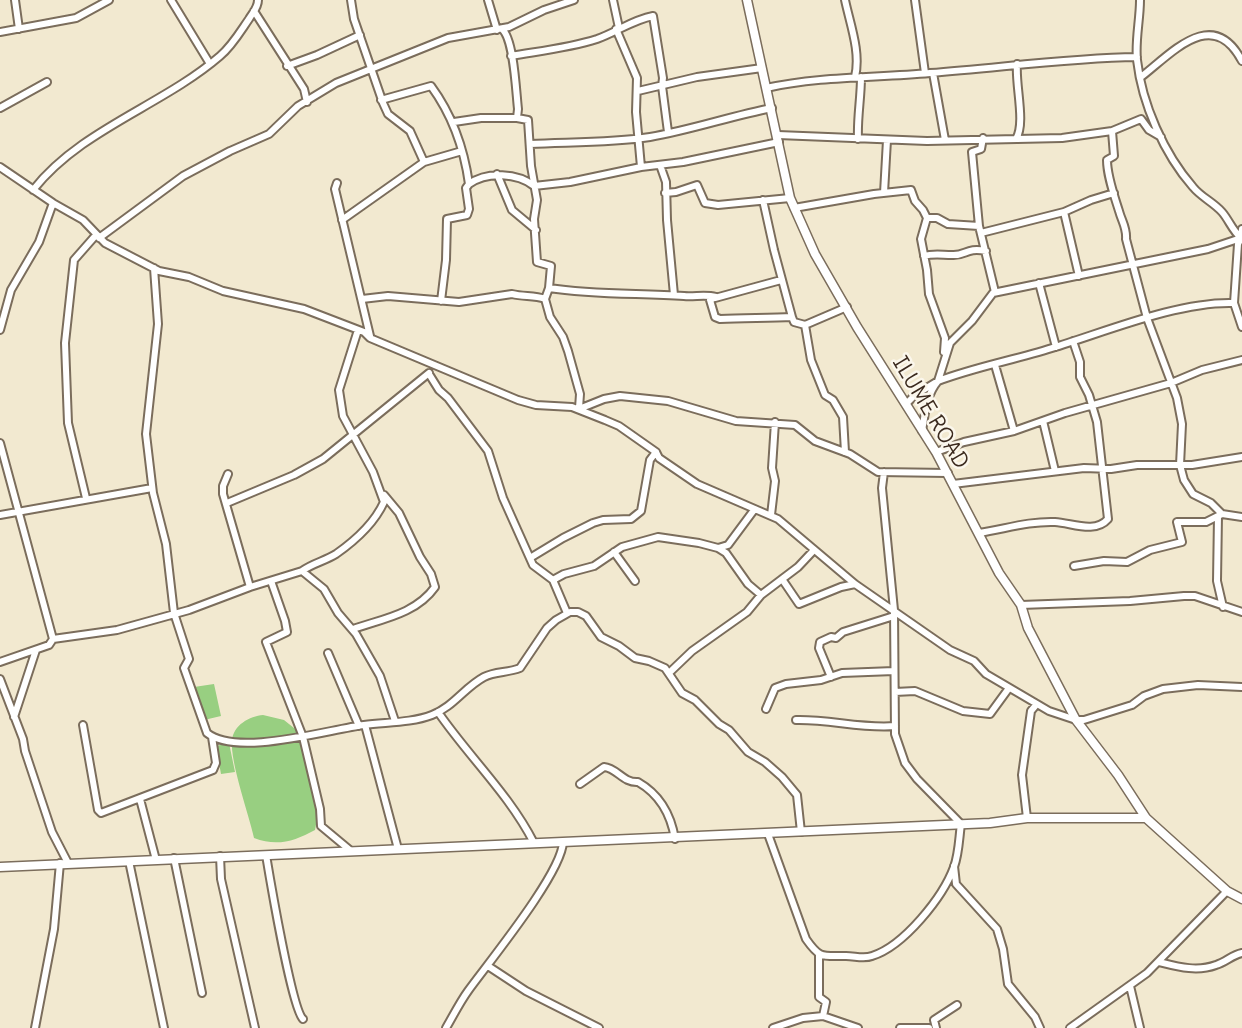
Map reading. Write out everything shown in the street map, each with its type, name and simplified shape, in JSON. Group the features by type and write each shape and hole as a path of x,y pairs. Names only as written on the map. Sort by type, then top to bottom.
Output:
{"street":[{"path":"15,0 19,29"},
{"path":"0,32 76,18 110,0"},
{"path":"171,0 210,64"},
{"path":"33,190 54,167 96,136 210,64 228,49 254,11 258,0"},
{"path":"351,0 354,19 388,114 410,131 424,162"},
{"path":"488,0 500,29 507,32 517,118"},
{"path":"86,498 68,423 65,343 74,260 98,236 183,176 222,154 269,134 290,111 346,79 448,37 500,29 574,0"},
{"path":"613,0 618,28 637,78 641,167"},
{"name":"ILUME ROAD","path":"747,0 790,198 815,254 936,452 999,573 1021,605 1028,628 1076,720 1118,775 1146,818 1227,891 1242,899"},
{"path":"845,0 856,52 860,102 857,116 858,139"},
{"path":"915,0 925,74"},
{"path":"1140,0 1137,57 1144,95 1161,137 1191,186 1221,211 1241,238"},
{"path":"254,11 303,89 307,102"},
{"path":"511,56 572,46 651,16 654,18 663,78 668,132"},
{"path":"287,66 360,34"},
{"path":"1141,78 1190,40 1205,35 1218,35 1226,39 1242,61"},
{"path":"766,88 832,78 925,74 1090,58 1137,57"},
{"path":"1016,139 1019,136 1020,122 1017,64"},
{"path":"638,91 762,68"},
{"path":"933,73 945,140"},
{"path":"0,108 47,82"},
{"path":"382,100 431,86 454,122 469,184"},
{"path":"303,89 318,94"},
{"path":"530,144 638,138 772,108"},
{"path":"454,122 481,118 528,120 537,200 534,219 537,262 551,265 545,299 550,317 568,351 580,394 579,410"},
{"path":"440,301 446,260 447,219 467,215 469,209 466,188 469,184 497,174 527,181 534,186 570,182 778,138 1062,138 1112,131 1140,119 1149,130 1161,137"},
{"path":"1112,131 1114,156 1106,162 1127,229 1126,239 1147,318 1177,398 1182,424 1180,465 1184,480 1193,494 1211,503 1220,515 1217,581 1223,607"},
{"path":"983,138 982,149 972,152 980,229 995,292"},
{"path":"884,193 887,140"},
{"path":"342,220 424,162 462,151"},
{"path":"660,165 666,182 674,295"},
{"path":"0,167 83,220 98,236 165,274 189,277 223,291 304,309 518,400 536,405 572,407 620,426 697,484 771,515 787,525 855,584 894,613 950,650 974,661 986,674 1017,691 1035,705 1076,720 1132,705 1144,696 1163,689 1198,685 1242,687"},
{"path":"497,174 512,210 536,230"},
{"path":"337,183 335,189 370,338"},
{"path":"665,193 695,185 699,187 705,203 718,205 790,198"},
{"path":"794,208 911,190 927,218"},
{"path":"927,218 980,229 1064,212 1114,193"},
{"path":"764,200 781,280 794,322 805,325 848,307"},
{"path":"0,330 11,290 39,242 53,203"},
{"path":"1064,212 1079,275"},
{"path":"927,218 921,233 929,294 945,338 944,364"},
{"path":"1242,229 1238,244 1240,268 1234,303 1242,327"},
{"path":"922,431 932,387 938,381 950,343 972,321 986,299 995,292 1208,249 1241,238"},
{"path":"924,256 935,253 960,254 971,248 986,251"},
{"path":"154,268 158,324 146,434 152,488 164,533 174,613 188,659 184,668 204,727 212,737 220,741 264,741 424,717 438,712 487,676 520,668 550,624 567,613 578,612 586,616 601,637 620,646 635,658 649,661 669,673 682,693 695,700 719,724 729,730 739,744 754,757 765,762 794,791 798,800 801,832"},
{"path":"710,300 781,280"},
{"path":"1039,284 1056,347"},
{"path":"549,288 587,293 708,294 716,297 710,300"},
{"path":"362,299 388,296 459,302 512,294 520,297 536,295 545,299"},
{"path":"710,300 715,317 720,319 757,319 779,315 792,317"},
{"path":"906,404 938,381 1147,318 1213,303 1234,303"},
{"path":"805,325 811,360 825,395 838,407 843,417 845,452"},
{"path":"352,629 408,611 426,600 435,587 399,513 382,492 343,416 339,390 358,330"},
{"path":"979,533 1034,522 1090,527 1104,524 1108,519 1100,436 1089,394 1080,377 1080,362 1073,341"},
{"path":"936,452 957,444 1014,431 1171,383 1202,370 1242,360"},
{"path":"995,365 1014,431"},
{"path":"227,503 294,475 323,459 436,366"},
{"path":"429,374 488,451 503,498 533,565 552,580 567,613"},
{"path":"579,410 610,397 620,396 679,403 736,421 795,425 816,441 845,452 878,472 948,474"},
{"path":"1043,421 1055,471"},
{"path":"771,515 775,481 772,467 775,422"},
{"path":"0,443 53,639 50,645 0,662"},
{"path":"530,558 593,523 637,516 641,511 650,460 656,452"},
{"path":"953,484 1084,468 1192,465 1242,457"},
{"path":"884,472 882,488 894,613 895,726 898,745 905,763 961,824"},
{"path":"228,474 223,489 250,587"},
{"path":"0,515 152,488"},
{"path":"53,639 117,629 189,610 302,571 334,555 372,524 384,502 382,492"},
{"path":"719,548 727,545 754,510"},
{"path":"1074,566 1104,561 1126,562 1150,550 1182,542 1177,522 1206,522 1220,515 1242,517"},
{"path":"552,580 594,566 630,544 658,537 699,542 719,548 739,569 748,584 761,595"},
{"path":"669,673 692,651 747,612 761,595 798,567 814,550"},
{"path":"614,552 635,582"},
{"path":"302,571 324,589 338,613 352,629 380,677 395,721"},
{"path":"782,579 799,604 855,584"},
{"path":"271,581 287,632 266,642 303,737 320,809 321,829 351,851"},
{"path":"1021,605 1195,596 1242,612"},
{"path":"831,677 819,648 820,642 831,637 836,638 844,632 894,613"},
{"path":"14,717 36,650"},
{"path":"328,653 362,725 398,849"},
{"path":"766,709 772,691 778,686 856,671 894,671"},
{"path":"0,679 64,863 35,1028"},
{"path":"895,692 915,691 963,711 990,714 1009,688"},
{"path":"1027,818 1022,775 1031,711 1035,705"},
{"path":"438,712 458,741 516,810 534,843"},
{"path":"796,720 895,726"},
{"path":"83,725 99,812 213,770 216,763 212,737"},
{"path":"580,783 604,767 612,769 630,783 638,782 658,799 666,811 675,839"},
{"path":"140,799 156,860"},
{"path":"0,867 675,839 1027,818 1146,818"},
{"path":"961,824 954,866 956,884 997,929 1008,984 1035,1017 1040,1028"},
{"path":"768,834 806,939 819,955 824,957 864,958 879,954 912,929 941,891 954,866"},
{"path":"446,1028 466,993 488,966 559,860 563,842"},
{"path":"266,855 290,981 298,1015 303,1018"},
{"path":"220,856 221,879 255,1028"},
{"path":"174,858 202,993"},
{"path":"129,861 163,1028"},
{"path":"1070,1028 1160,962 1227,891"},
{"path":"1160,962 1191,970 1216,965 1242,953"},
{"path":"819,955 819,997 826,1002 823,1016"},
{"path":"488,966 526,991 599,1028"},
{"path":"1130,986 1140,1028"},
{"path":"936,1028 934,1020 957,1005"},
{"path":"773,1028 803,1018 823,1016 858,1028"},
{"path":"900,1028 929,1028"}],"green space":[{"path":"214,684 221,716 204,720 194,687"},
{"path":"263,715 284,720 299,732 318,814 315,830 286,842 254,838 234,762 232,741 235,730 248,719"},
{"path":"229,743 235,772 221,774 216,746"}]}
